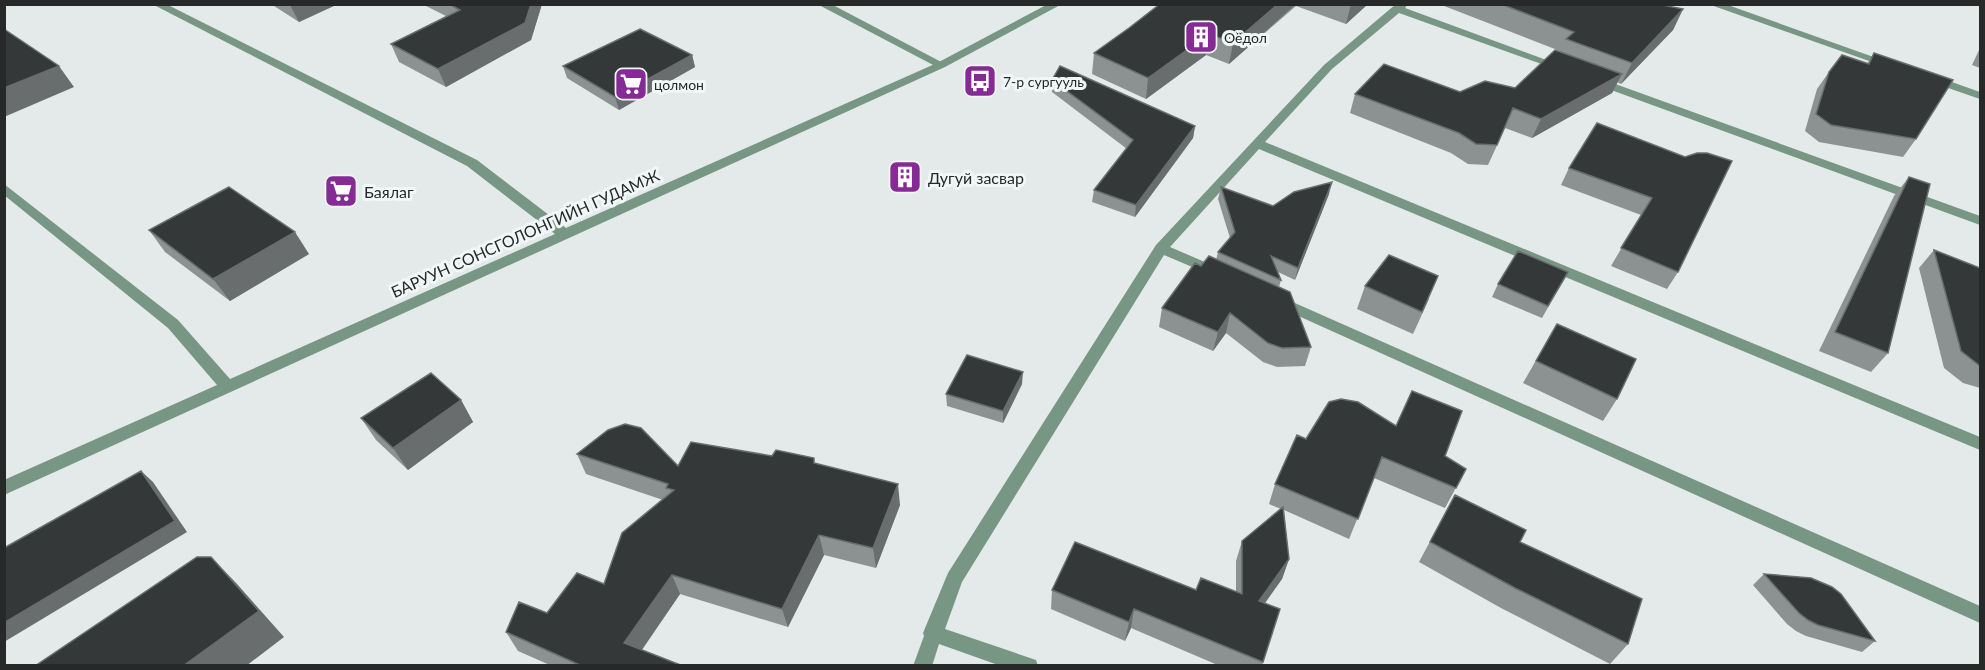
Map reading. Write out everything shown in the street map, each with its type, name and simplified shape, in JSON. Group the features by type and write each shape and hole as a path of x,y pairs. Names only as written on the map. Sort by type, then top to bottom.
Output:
{"street":[{"path":"157,4 472,163 566,235"},
{"path":"822,4 941,65"},
{"name":"БАРУУН СОНСГОЛОНГИЙН ГУДАМЖ","path":"4,488 941,65 1057,4"},
{"path":"1713,4 1902,69"},
{"path":"922,666 932,633 954,579 1161,248 1328,67 1401,7 1980,221"},
{"path":"1925,77 1980,96"},
{"path":"1256,143 1980,444"},
{"path":"4,188 173,324 227,386"},
{"path":"1161,248 1226,277"},
{"path":"1269,297 1980,615"},
{"path":"932,633 1029,666"}],"building":[{"path":"449,4 531,4 525,23 438,69 391,44 460,10"},
{"path":"1160,4 1278,4 1233,43 1209,34 1148,78 1094,53"},
{"path":"1501,4 1657,4 1683,9 1632,63 1566,39 1574,32"},
{"path":"4,29 59,66 4,88"},
{"path":"640,29 692,55 615,97 563,66"},
{"path":"1555,50 1622,74 1541,119 1513,108 1497,145 1476,144 1459,133 1355,94 1384,64 1460,92 1485,81 1515,88"},
{"path":"1874,53 1953,80 1916,139 1831,125 1816,114 1829,72 1842,55 1869,64"},
{"path":"1060,66 1195,126 1136,205 1094,190 1133,140 1052,80"},
{"path":"1597,123 1685,157 1707,153 1732,161 1678,272 1621,248 1652,198 1569,168"},
{"path":"1909,177 1930,184 1888,353 1835,332"},
{"path":"1332,182 1298,268 1271,256 1281,280 1218,252 1235,232 1221,187 1273,206 1294,192"},
{"path":"229,187 295,232 213,279 149,230"},
{"path":"1934,250 1980,268 1980,366 1961,351"},
{"path":"1518,251 1568,272 1548,306 1498,284"},
{"path":"1389,255 1438,276 1422,312 1365,286"},
{"path":"1209,256 1290,292 1311,347 1282,348 1268,343 1230,313 1218,332 1162,308 1195,263 1201,266"},
{"path":"1557,324 1636,359 1617,399 1536,361"},
{"path":"967,355 1023,372 1003,411 946,394"},
{"path":"431,373 461,400 393,448 361,418"},
{"path":"1412,391 1462,411 1445,456 1466,469 1456,488 1382,457 1358,519 1275,484 1297,435 1306,439 1329,402 1341,399 1358,402 1396,426"},
{"path":"625,424 641,428 678,466 691,442 772,456 776,450 814,458 814,463 898,484 873,548 819,535 782,609 672,575 624,643 683,666 582,666 506,632 519,602 547,613 577,573 604,584 622,533 674,490 666,488 668,484 577,454 608,430"},
{"path":"141,471 175,521 4,623 4,548"},
{"path":"1455,495 1526,530 1520,542 1642,599 1628,644 1515,588 1430,542"},
{"path":"1283,507 1289,559 1259,601 1280,609 1263,662 1134,609 1129,622 1052,590 1075,542 1196,590 1201,578 1242,594 1242,541"},
{"path":"197,557 211,557 259,611 183,666 35,666"},
{"path":"1764,574 1811,578 1832,587 1841,594 1875,641 1808,620"}],"place":[{"name":"Оёдол","path":"1201,37"},
{"name":"7-р сургууль","path":"980,81"},
{"name":"цолмон","path":"631,84"},
{"name":"Дугуй засвар","path":"905,177"},
{"name":"Баялаг","path":"341,191"}]}
